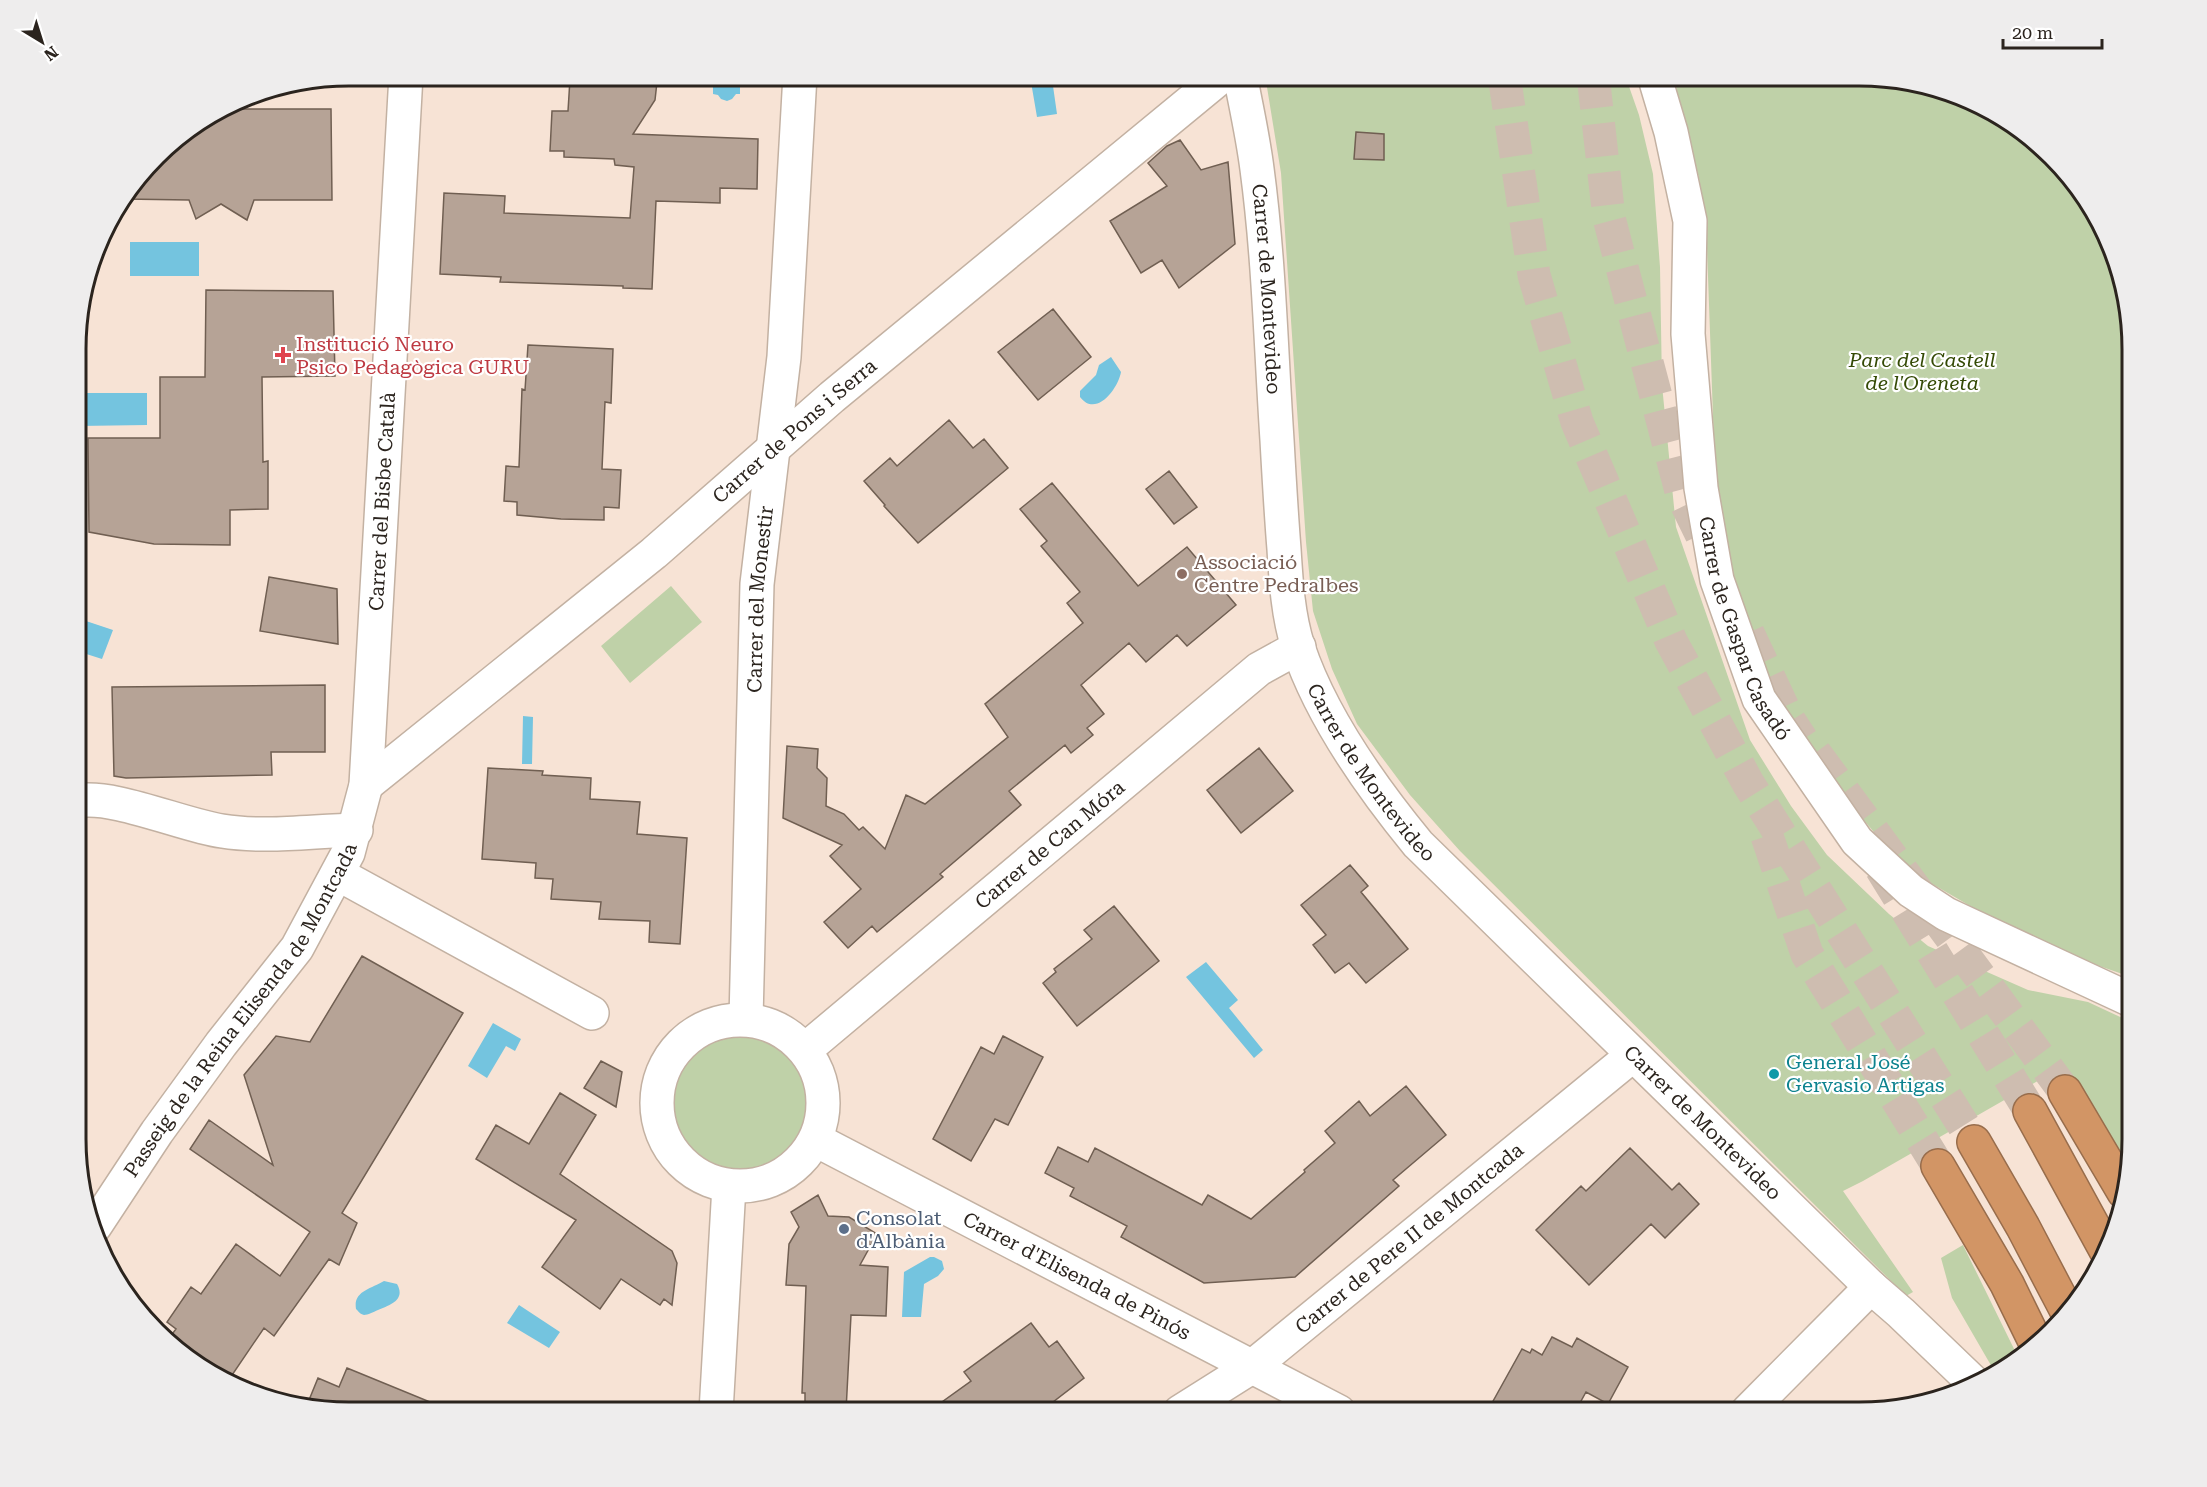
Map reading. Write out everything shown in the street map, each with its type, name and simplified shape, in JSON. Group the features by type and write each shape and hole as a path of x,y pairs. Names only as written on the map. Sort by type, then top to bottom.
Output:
{"highway":[{"path":"2065,1092 2118,1181"},
{"path":"2030,1111 2101,1240"},
{"path":"1974,1142 2023,1227 2063,1304"},
{"path":"1938,1166 2007,1284 2032,1336"}],"street":[{"name":"Carrer del Bisbe Català","path":"366,785 405,86"},
{"name":"Carrer del Monestir","path":"746,1019 757,584 784,357 799,86"},
{"name":"Carrer de Pons i Serra","path":"366,785 654,553 832,397 1210,86"},
{"name":"Carrer de Montevideo","path":"1242,86 1257,167 1263,227 1287,588 1292,621 1313,684 1343,738 1387,806 1431,857 1871,1287 1968,1377"},
{"name":"Carrer de Gaspar Casadó","path":"1657,86 1671,132 1690,221 1688,334 1701,488 1717,580 1759,699 1857,841 1911,891 1946,914 2122,995"},
{"name":"Carrer de Can Móra","path":"806,1049 1258,669 1299,647"},
{"name":"Passeig de la Reina Elisenda de Montcada","path":"98,1221 157,1132 202,1070 297,948 339,874 356,830 366,785"},
{"path":"86,801 110,802 196,827 225,832 259,834 356,830"},
{"path":"339,874 592,1013"},
{"path":"746,1019 765,1022 791,1035 806,1049 817,1067 823,1085 824,1114 816,1140 792,1169 772,1180 752,1185 729,1186 705,1179 686,1167 673,1153 659,1125 656,1099 668,1060 683,1041 705,1026 746,1019"},
{"name":"Carrer de Pere II de Montcada","path":"1196,1402 1253,1366 1633,1055"},
{"name":"Carrer d'Elisenda de Pinós","path":"816,1140 1320,1402"},
{"path":"717,1402 729,1186"},
{"path":"1758,1402 1871,1287"}],"green space":[{"path":"1267,86 1629,86 1639,115 1653,174 1660,267 1662,385 1676,527 1750,740 1791,806 1827,855 1889,914 1928,946 2028,990 2088,1002 2122,1018 2122,1138 2120,1167 2062,1067 1843,1191 1913,1292 1906,1296 1460,851 1410,795 1357,724 1332,669 1313,611 1306,542 1281,173"},
{"name":"Parc del Castell de l'Oreneta","path":"1675,86 1876,86 1893,88 1943,99 1990,121 2019,140 2067,188 2094,232 2113,281 2122,349 2122,974 2062,953 1984,914 1922,878 1884,844 1841,793 1789,720 1755,647 1725,558 1715,473 1707,248 1699,178"},
{"path":"671,586 702,622 630,683 601,646"},
{"path":"738,1035 764,1041 786,1055 800,1077 806,1103 800,1129 786,1151 764,1165 738,1171 712,1165 690,1151 676,1129 670,1103 676,1077 690,1055 712,1041"},
{"path":"1963,1245 2015,1350 1991,1365 1952,1298 1941,1258"}],"water":[{"path":"713,86 740,86 740,94 736,94 727,101 713,94"},
{"path":"1032,86 1053,86 1057,114 1037,117"},
{"path":"130,242 199,242 199,276 130,276"},
{"path":"1111,357 1121,372 1116,386 1099,403 1086,403 1080,397 1080,391 1096,375 1099,365"},
{"path":"86,393 147,393 147,425 86,426"},
{"path":"86,621 113,630 102,659 86,654"},
{"path":"523,716 533,717 532,764 522,764"},
{"path":"1206,962 1238,1000 1229,1008 1263,1050 1254,1058 1186,977"},
{"path":"493,1023 521,1039 515,1051 506,1046 487,1078 468,1066"},
{"path":"930,1257 942,1261 944,1269 938,1276 924,1284 921,1317 902,1317 904,1272"},
{"path":"384,1281 397,1284 400,1294 392,1304 364,1315 356,1309 357,1298 360,1294"},
{"path":"519,1305 560,1332 549,1348 507,1323"}],"building":[{"path":"570,86 657,86 655,100 633,134 758,139 757,189 720,188 720,203 656,201 652,289 500,282 501,277 440,274 444,193 505,196 504,213 630,218 634,167 615,165 614,159 564,157 564,151 550,151 552,111 568,111"},
{"path":"241,109 331,109 332,200 254,200 247,220 221,204 196,219 189,200 132,199 151,175 175,151 202,130 232,113"},
{"path":"1356,132 1384,134 1384,160 1354,159"},
{"path":"1180,140 1201,170 1228,162 1235,244 1179,288 1162,260 1141,273 1110,221 1167,186 1148,163 1167,146"},
{"path":"206,290 333,291 335,376 262,377 263,462 268,461 268,509 230,510 230,545 154,544 89,532 88,438 160,438 160,377 205,377"},
{"path":"1053,309 1091,357 1038,400 998,352"},
{"path":"528,345 613,349 611,403 605,402 602,469 621,470 619,508 604,507 604,520 517,515 517,502 504,501 506,466 519,467 522,389 525,390"},
{"path":"949,420 973,448 984,439 1008,468 918,543 864,481 890,458 897,466"},
{"path":"1169,471 1197,507 1174,524 1146,489"},
{"path":"1052,483 1138,586 1187,547 1236,605 1187,646 1177,635 1146,662 1129,643 1081,685 1104,714 1087,728 1093,735 1071,753 1065,745 1009,791 1021,805 940,874 943,877 877,932 872,926 848,948 824,922 861,889 830,856 842,845 783,818 787,746 818,749 817,768 827,778 826,806 844,814 859,830 863,827 885,849 906,795 925,804 1008,737 985,704 1083,623 1067,603 1080,592 1041,546 1047,541 1020,509"},
{"path":"269,577 337,589 338,644 260,631"},
{"path":"325,685 325,752 271,752 272,775 126,778 114,776 112,687"},
{"path":"1259,748 1293,791 1241,833 1207,790"},
{"path":"488,768 543,771 542,775 591,778 590,799 640,802 637,834 687,838 680,944 649,942 650,921 599,919 601,902 551,899 553,879 535,878 536,863 482,859"},
{"path":"1350,865 1368,886 1361,892 1408,949 1366,983 1349,963 1335,973 1313,945 1326,935 1301,905"},
{"path":"1114,906 1159,961 1077,1026 1043,983 1056,972 1054,969 1092,939 1084,930"},
{"path":"362,956 463,1013 342,1213 357,1223 339,1265 329,1259 274,1336 264,1328 233,1374 188,1347 173,1334 176,1329 167,1322 191,1287 201,1294 236,1244 280,1276 310,1232 190,1149 209,1120 273,1165 244,1075 276,1036 310,1042"},
{"path":"1003,1036 1043,1057 1008,1125 995,1119 971,1161 933,1139 981,1047 994,1054"},
{"path":"601,1061 622,1072 616,1107 584,1088"},
{"path":"1406,1086 1446,1135 1393,1180 1399,1186 1295,1277 1204,1283 1121,1237 1127,1226 1070,1196 1074,1188 1045,1173 1058,1147 1088,1162 1095,1148 1202,1205 1208,1195 1251,1219 1335,1143 1325,1131 1359,1101 1370,1116"},
{"path":"560,1093 596,1115 560,1174 672,1251 677,1263 672,1305 664,1299 660,1305 621,1279 600,1309 542,1267 576,1220 476,1159 496,1125 529,1144"},
{"path":"1630,1148 1672,1190 1679,1183 1699,1204 1665,1238 1651,1224 1589,1285 1536,1230 1581,1186 1586,1191"},
{"path":"818,1195 828,1216 849,1217 877,1234 860,1265 888,1267 886,1316 851,1315 846,1402 805,1402 805,1393 802,1393 806,1286 786,1285 789,1244 799,1227 791,1212"},
{"path":"1031,1323 1049,1347 1057,1341 1084,1378 1053,1402 942,1402 971,1381 964,1372"},
{"path":"1552,1337 1572,1347 1577,1338 1628,1367 1609,1402 1604,1402 1586,1392 1580,1402 1493,1402 1522,1349 1530,1353 1532,1349 1542,1355"},
{"path":"347,1368 430,1402 349,1402 310,1398 318,1378 339,1387"}],"tunnel":[{"path":"1506,86 1534,275 1577,422 1671,641 1748,783 1974,1142"},
{"path":"1594,86 1609,218 1682,495 1707,546"},
{"path":"1748,633 1789,720 1802,740"},
{"path":"1815,753 2065,1092"},
{"path":"1767,836 1807,954 1938,1166"},
{"path":"1881,868 2030,1111"}],"place":[{"name":"Institució Neuro Psico Pedagògica GURU","path":"283,355"},
{"name":"Associació Centre Pedralbes","path":"1182,574"},
{"name":"General José Gervasio Artigas","path":"1774,1074"},
{"name":"Consolat d'Albània","path":"844,1229"}]}
